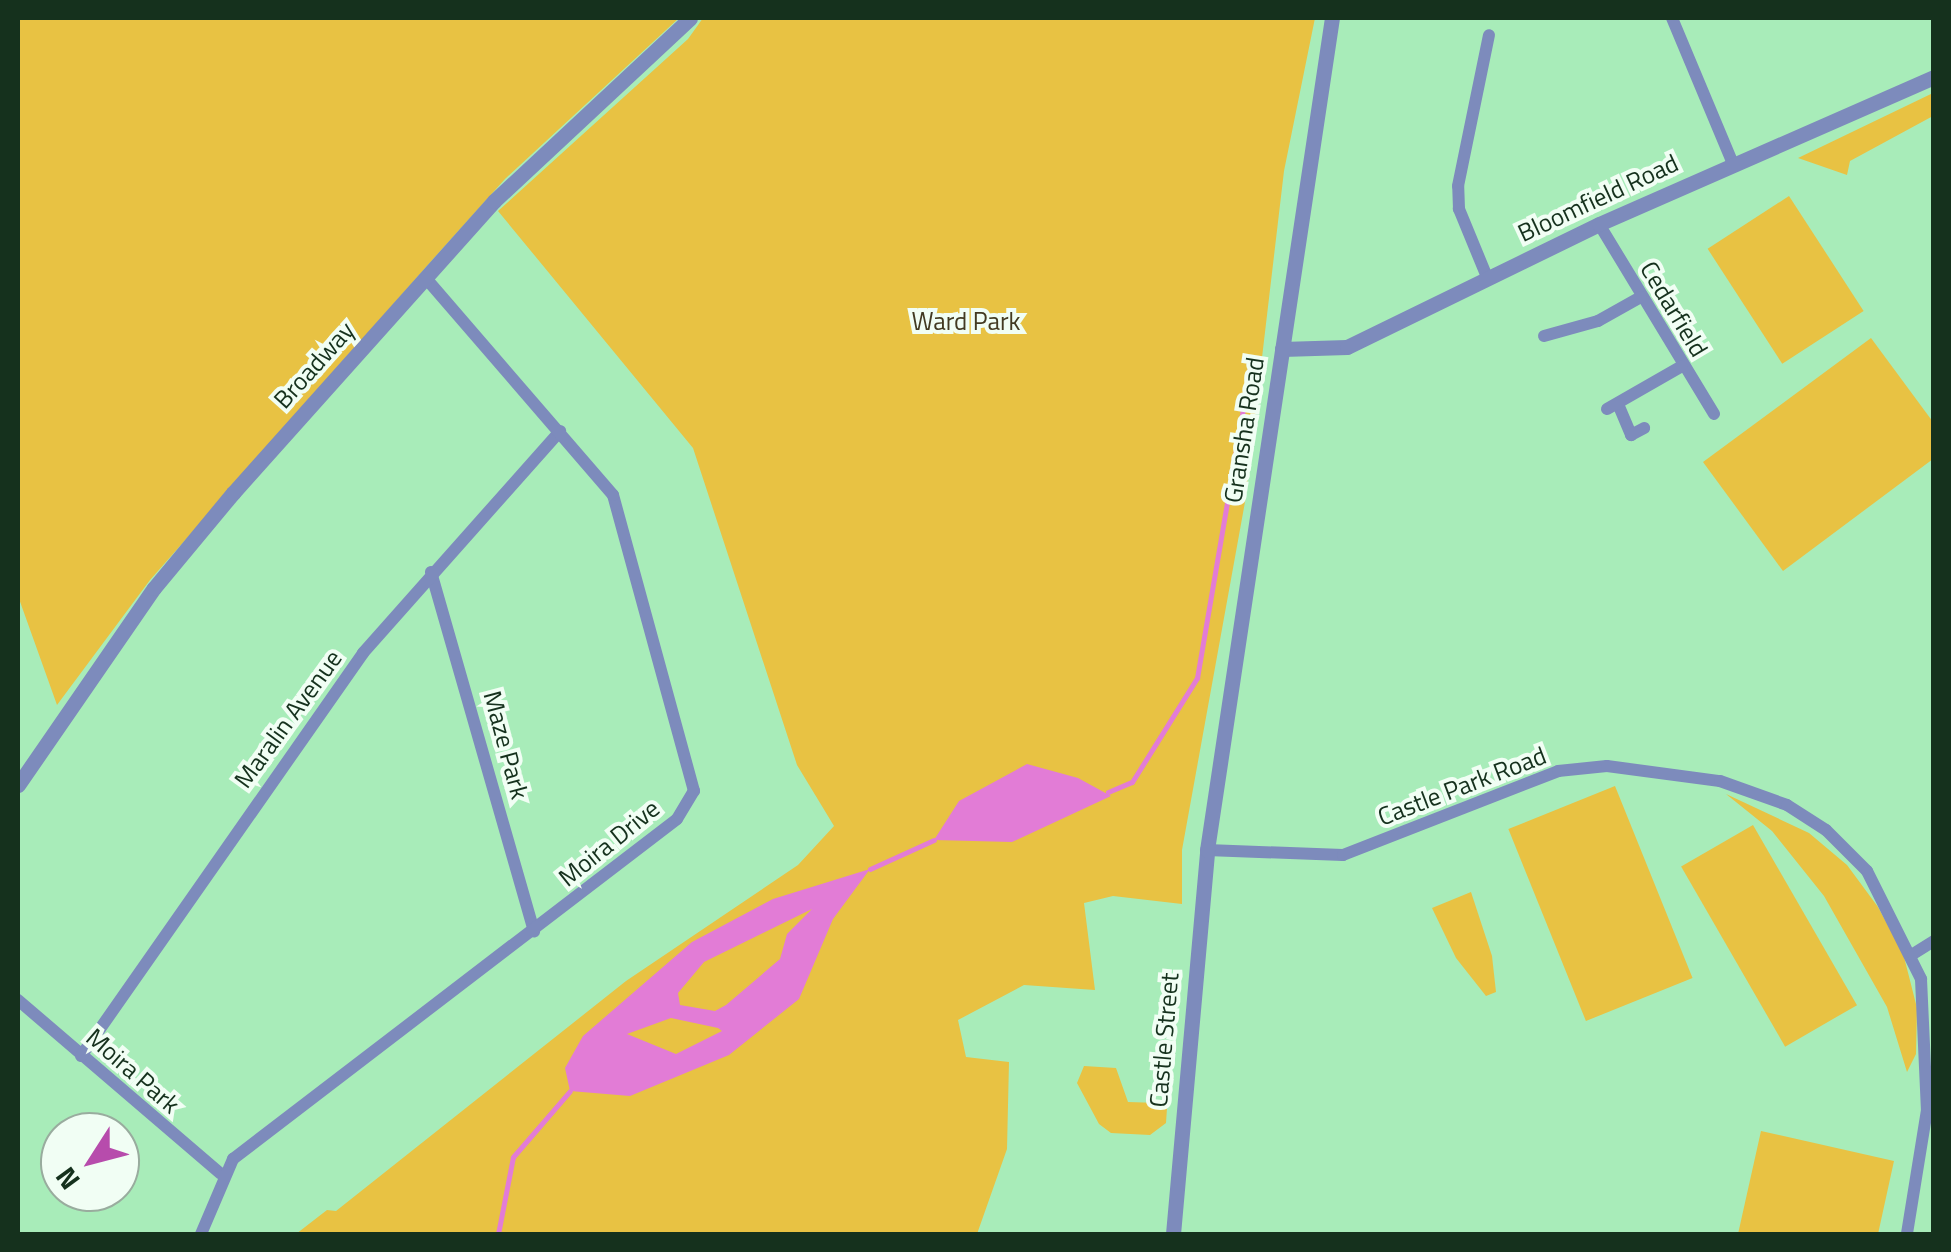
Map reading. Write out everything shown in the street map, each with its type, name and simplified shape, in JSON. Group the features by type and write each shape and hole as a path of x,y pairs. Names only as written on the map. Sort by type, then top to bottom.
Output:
{"street":[{"name":"Broadway","path":"18,784 184,550 494,201 690,18"},
{"name":"Gransha Road","path":"1207,850 1332,18"},
{"path":"1672,18 1733,164"},
{"path":"1487,276 1458,209 1458,186 1489,35"},
{"name":"Bloomfield Road","path":"1282,349 1347,347 1599,224 1934,77"},
{"name":"Cedarfield","path":"1599,224 1714,414"},
{"name":"Moira Drive","path":"201,1234 222,1174 267,1130 534,932 677,820 694,791 624,520 601,476 426,278"},
{"path":"1544,336 1612,316 1641,296"},
{"path":"1644,428 1632,435 1613,407 1682,366"},
{"name":"Maralin Avenue","path":"81,1056 279,768 432,572 560,431"},
{"name":"Maze Park","path":"432,572 534,932"},
{"name":"Castle Park Road","path":"1207,850 1343,854 1558,771 1607,766 1670,772 1750,790 1826,830 1867,871 1913,954 1926,1002 1928,1110 1907,1234"},
{"name":"Castle Street","path":"1173,1234 1207,850"},
{"path":"1913,954 1934,941"},
{"name":"Moira Park","path":"18,1000 222,1174"}],"green space":[{"path":"18,18 679,18 505,179 150,580 57,705 18,596"},
{"name":"Ward Park","path":"703,18 1315,18 1284,171 1245,502 1182,850 1182,904 1113,896 1084,903 1095,990 1024,985 958,1020 966,1057 1009,1062 1007,1149 977,1234 296,1234 327,1210 336,1211 626,981 798,865 834,826 797,765 693,448 498,211 688,39"},
{"path":"1933,93 1933,116 1850,161 1847,175 1798,158"},
{"path":"1789,196 1864,311 1782,364 1708,249"},
{"path":"1871,338 1933,422 1933,459 1783,571 1703,462"},
{"path":"1615,786 1693,978 1586,1021 1508,829"},
{"path":"1726,794 1809,833 1847,865 1878,907 1903,953 1917,1008 1916,1054 1907,1072 1887,1007 1824,896 1772,831"},
{"path":"1753,825 1857,1005 1785,1047 1681,866"},
{"path":"1471,892 1492,956 1496,992 1486,996 1456,958 1432,908"},
{"path":"1084,1066 1116,1068 1128,1102 1160,1103 1167,1108 1166,1123 1150,1135 1111,1133 1099,1124 1077,1083"},
{"path":"1761,1131 1894,1161 1878,1234 1738,1234"}],"shaded area":[{"path":"1027,764 1078,778 1111,796 1012,842 934,840 959,801"},
{"path":"870,869 833,919 799,999 729,1055 630,1096 570,1091 565,1068 583,1036 692,942 773,899","holes":["812,909 787,934 780,959 726,1005 715,1011 680,1005 678,993 704,962","671,1018 718,1028 722,1031 676,1054 627,1034"]}],"waterway":[{"path":"1108,792 1132,782 1197,678 1250,369"},
{"path":"870,869 934,840"},
{"path":"498,1234 513,1157 570,1091"}]}
